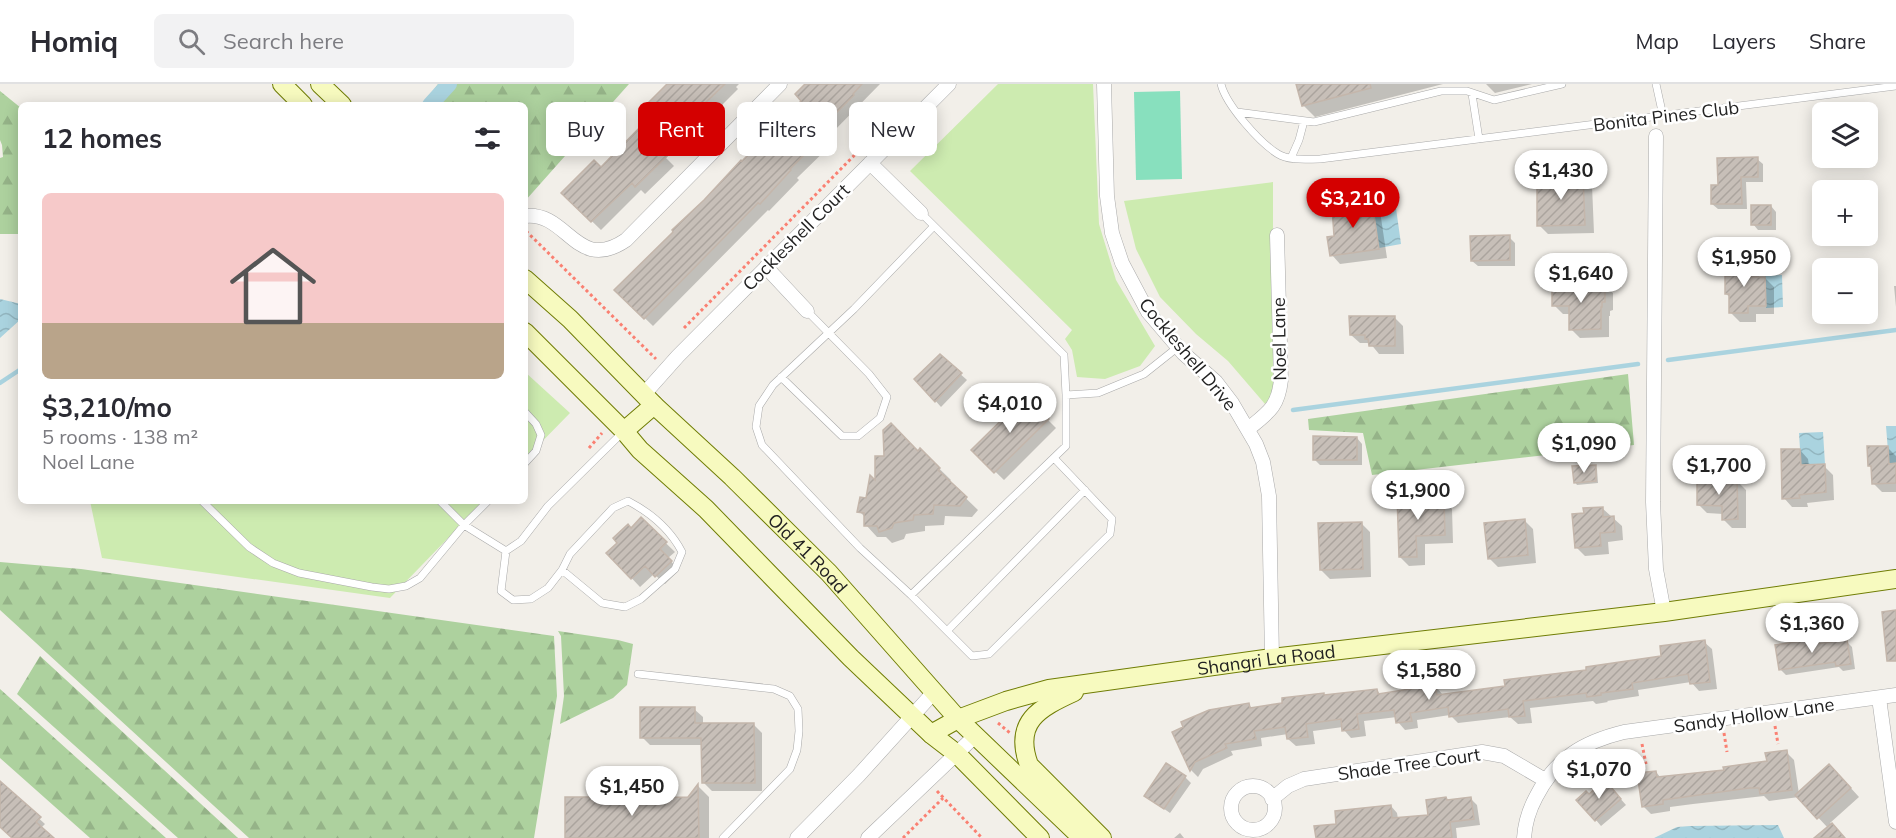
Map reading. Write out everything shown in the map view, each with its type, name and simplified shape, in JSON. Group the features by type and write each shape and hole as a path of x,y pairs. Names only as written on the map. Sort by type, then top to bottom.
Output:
{"street":[{"path":"282,84 300,102"},
{"path":"320,84 339,102"},
{"path":"528,216 547,219 580,245 600,250 614,248 626,240 780,84"},
{"name":"Cockleshell Court","path":"649,399 678,356 949,84"},
{"name":"Cockleshell Drive","path":"1104,84 1107,196 1112,232 1122,262 1148,312 1178,347 1216,382 1232,403 1260,453 1267,479 1272,658"},
{"path":"1656,136 1653,502 1656,569 1664,612"},
{"path":"870,163 921,213"},
{"name":"Noel Lane","path":"1248,429 1272,410 1279,396 1281,380 1277,235"},
{"path":"766,267 807,310"},
{"name":"Old 41 Road","path":"528,282 570,319 649,399 829,573 958,720 1082,838"},
{"path":"528,335 624,431 639,450 706,508 851,658 931,734 957,754 1040,838"},
{"path":"624,431 649,399"},
{"name":"Shangri La Road","path":"931,734 958,720 1006,701 1050,689 1272,658 1664,612 1896,579"},
{"path":"1092,683 1046,705 1034,714 1024,736 1024,752 1029,765 1102,838"},
{"path":"798,838 934,692"},
{"name":"Sandy Hollow Lane","path":"1524,838 1528,812 1545,780 1574,752 1607,736 1896,695"},
{"path":"1879,698 1896,822"},
{"path":"868,838 975,736"},
{"name":"Shade Tree Court","path":"1272,799 1288,786 1304,779 1482,752 1504,756 1545,780"}],"lane":[{"name":"Bonita Pines Club","path":"1221,84 1222,90 1237,112 1262,141 1279,155 1291,158 1320,159 1896,86"},
{"path":"1237,112 1314,122 1441,91 1467,91 1494,100 1562,84"},
{"path":"1656,84 1663,116"},
{"path":"1842,84 1842,93"},
{"path":"1472,93 1479,139"},
{"path":"1291,158 1304,121"},
{"path":"911,595 1066,446 1064,355 921,213"},
{"path":"934,226 773,385 759,406 756,427 762,445 860,548 972,656 990,654 1110,534 1112,519 1054,458"},
{"path":"781,377 842,436 858,436 880,417 887,397 869,374 807,310"},
{"path":"1066,395 1098,393 1144,374 1178,347"},
{"path":"528,415 536,424 541,435 537,451 528,460"},
{"path":"562,570 602,603 625,607 641,599 675,569 682,552 674,537 645,510 628,501 613,508 570,554 562,570 548,588 531,599 513,600 501,591 506,551 521,541 548,506 624,431"},
{"path":"947,631 1085,490"},
{"path":"205,504 249,547 273,563 299,573 389,589 406,586 420,578 464,525 485,504"},
{"path":"443,504 464,525 506,551"},
{"path":"638,674 774,689 790,696 798,709 797,750 790,769 723,838"}],"path":[{"path":"528,232 657,360"},
{"path":"1773,712 1778,744"},
{"path":"1722,719 1727,752"},
{"path":"998,723 1009,732"},
{"path":"1640,730 1646,764"},
{"path":"931,785 982,838"},
{"path":"903,838 943,798"}],"green space":[{"path":"438,84 629,84 613,102 546,102 546,156 565,156 528,198 528,102 425,102"},
{"path":"998,84 1093,84 1099,224 1116,280 1155,346 1140,366 1105,379 1077,377 1072,350 1065,339 1072,330 910,171 925,156 937,156 937,144"},
{"path":"0,91 18,106 18,234 0,234 0,158 3,157 0,140"},
{"path":"1180,91 1182,179 1136,180 1134,92"},
{"path":"1273,182 1273,394 1265,404 1228,361 1196,334 1160,297 1136,249 1124,201"},
{"path":"1628,374 1634,445 1372,475 1363,433 1309,430 1308,419"},
{"path":"528,375 570,413 528,456"},
{"path":"91,504 481,504 390,598 102,558"},
{"path":"0,562 81,569 554,636 557,696 534,838 249,838 0,610"},
{"path":"558,631 633,644 627,685 613,698 560,724 564,696 561,636"},
{"path":"40,656 238,838 178,838 17,694"},
{"path":"0,689 166,838 90,838 0,758"}],"water":[{"path":"1395,201 1401,244 1379,248 1372,204"},
{"path":"1782,275 1783,307 1766,308 1765,276"},
{"path":"0,299 18,303 18,322 0,338"},
{"path":"1886,426 1896,426 1896,463 1889,464"},
{"path":"1823,432 1825,464 1801,465 1799,433"},
{"path":"1706,466 1736,466 1736,479 1706,479"},
{"path":"1778,825 1784,838 1654,838 1677,827"}],"building":[{"path":"667,84 725,84 706,102 649,102"},
{"path":"805,84 862,84 837,112 837,102 800,102 795,94"},
{"path":"1296,84 1370,84 1371,88 1302,106"},
{"path":"638,129 638,156 667,156 635,187 632,183 591,222 561,193 594,160 601,167 612,156 626,156 626,141"},
{"path":"747,156 803,156 760,204 758,203 644,319 614,290"},
{"path":"1758,157 1758,177 1741,177 1742,204 1711,204 1711,185 1718,185 1717,158"},
{"path":"1583,175 1585,225 1537,226 1537,176"},
{"path":"1372,201 1379,249 1330,256 1327,237 1334,236 1332,207"},
{"path":"1751,205 1771,205 1771,225 1751,225"},
{"path":"1510,235 1510,260 1471,261 1470,236"},
{"path":"1730,261 1751,261 1751,277 1765,277 1766,306 1748,306 1748,313 1729,313 1729,294 1725,294 1725,276 1730,276"},
{"path":"1605,283 1605,302 1602,302 1601,307 1601,329 1569,330 1569,306 1552,306 1552,284"},
{"path":"1349,316 1395,316 1395,346 1369,346 1365,335 1350,335"},
{"path":"940,354 962,373 935,402 914,379"},
{"path":"1026,396 1049,419 994,473 971,450"},
{"path":"891,423 918,451 920,448 940,468 938,470 967,497 960,506 934,505 933,514 914,515 913,520 894,523 892,528 879,532 877,526 864,526 864,513 857,512 860,497 866,498 870,475 875,480 875,456 884,456 883,430"},
{"path":"1313,436 1357,437 1357,460 1313,460"},
{"path":"1867,446 1888,446 1889,464 1896,463 1896,483 1872,484"},
{"path":"1781,449 1800,449 1801,465 1825,464 1826,492 1799,495 1800,498 1782,499"},
{"path":"1596,465 1596,481 1574,483 1572,466"},
{"path":"1737,479 1738,519 1722,520 1722,506 1697,505 1697,480"},
{"path":"1421,493 1421,500 1444,499 1445,535 1416,536 1417,557 1399,557 1397,494"},
{"path":"1603,507 1603,517 1614,516 1615,532 1600,533 1601,546 1575,548 1572,514 1584,513 1583,508"},
{"path":"641,517 667,542 660,549 672,561 655,577 645,566 631,579 606,553 617,543 613,538 628,524 631,528"},
{"path":"1525,519 1528,555 1488,559 1484,523"},
{"path":"1362,522 1363,569 1320,570 1318,523"},
{"path":"1896,610 1896,661 1887,661 1882,612"},
{"path":"1815,639 1815,644 1847,640 1851,664 1836,666 1835,662 1779,670 1775,645"},
{"path":"1705,640 1710,682 1690,684 1688,674 1632,683 1633,689 1601,693 1601,695 1587,697 1586,693 1523,701 1525,716 1509,717 1508,709 1449,717 1448,707 1410,713 1412,721 1396,723 1394,710 1357,714 1359,729 1342,731 1341,719 1306,724 1308,737 1287,739 1285,727 1254,731 1256,739 1225,744 1227,748 1195,762 1190,771 1172,732 1183,727 1181,722 1209,710 1249,703 1250,708 1282,703 1282,698 1377,689 1378,694 1435,685 1437,695 1505,686 1504,680 1586,670 1586,667 1661,656 1660,646"},
{"path":"640,707 695,707 695,723 754,723 755,783 702,783 701,738 640,738"},
{"path":"1787,750 1792,790 1760,794 1759,788 1749,788 1663,800 1663,804 1642,807 1637,773 1656,771 1657,777 1724,770 1723,767 1767,761 1765,753"},
{"path":"1166,763 1186,776 1164,809 1144,796"},
{"path":"1829,764 1851,788 1817,819 1795,795"},
{"path":"1605,780 1621,799 1595,821 1576,800 1586,791 1589,794"},
{"path":"0,781 41,817 36,822 54,838 12,838 0,827"},
{"path":"698,784 699,838 565,838 565,797 622,797 622,788 642,788 642,798 688,797"},
{"path":"1446,797 1447,800 1471,797 1474,819 1450,822 1452,838 1316,838 1314,826 1336,824 1335,811 1391,805 1392,818 1428,815 1426,800"},
{"path":"1832,823 1845,838 1814,838"}],"waterway":[{"path":"433,102 449,84"},
{"path":"1668,360 1896,330"},
{"path":"1293,410 1638,364"},
{"path":"0,383 18,371"}]}
